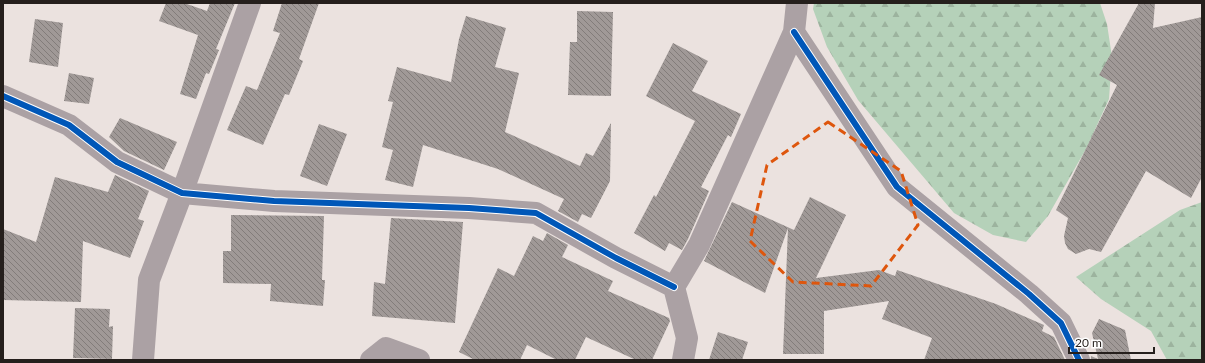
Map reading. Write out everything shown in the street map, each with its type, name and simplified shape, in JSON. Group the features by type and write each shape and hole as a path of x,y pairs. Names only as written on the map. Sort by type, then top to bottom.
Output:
{"street":[{"path":"143,360 149,280 182,193 250,3"},
{"path":"683,360 686,338 674,287 699,245 794,32 797,3"},
{"path":"794,32 897,187 999,269 1061,323 1079,360"},
{"path":"3,96 69,126 117,162 182,193 274,201 469,208 536,213 616,258 674,287"},
{"path":"371,360 386,348 419,360"}],"highlighted area":[{"path":"828,122 901,171 918,225 871,286 793,282 750,241 767,165"}],"green space":[{"path":"814,3 1100,3 1107,24 1112,57 1109,99 1087,147 1048,216 1026,242 993,235 954,213 858,100 827,47 813,9"},
{"path":"1202,202 1202,360 1167,360 1151,331 1101,299 1076,277 1180,210"}],"building":[{"path":"166,3 184,3 207,11 210,3 235,3 216,49 219,50 209,74 206,73 196,99 180,94 198,35 159,21"},
{"path":"282,3 319,3 299,59 303,61 289,95 285,94 263,145 227,130 246,86 257,90 280,33 273,31"},
{"path":"1139,3 1155,3 1153,28 1202,17 1202,177 1191,198 1146,171 1101,252 1089,249 1076,254 1068,249 1065,243 1064,236 1068,218 1056,210 1117,85 1099,75"},
{"path":"577,11 613,12 611,96 568,95 570,42 577,42"},
{"path":"466,16 506,28 495,67 519,73 505,132 580,166 586,153 593,156 611,123 610,181 591,218 582,214 578,222 558,211 564,199 498,169 423,145 413,187 385,180 393,150 382,147 393,102 388,101 397,67 451,82 459,39"},
{"path":"35,19 63,23 58,67 29,62"},
{"path":"673,43 708,61 692,91 741,114 731,137 728,135 701,187 709,191 682,250 669,243 665,251 634,233 654,195 656,197 695,121 646,96"},
{"path":"69,73 94,78 89,104 64,101"},
{"path":"120,118 177,142 164,170 124,151 109,137"},
{"path":"319,124 347,134 327,186 300,176"},
{"path":"115,175 149,191 138,219 144,221 130,258 83,241 81,302 3,300 3,229 36,242 55,177 108,192"},
{"path":"810,197 846,215 816,278 879,270 895,276 897,270 996,304 1044,325 1042,331 1054,337 1065,360 924,360 932,338 882,319 889,301 824,311 824,354 783,354 788,228 765,293 704,261 732,202 794,230"},
{"path":"231,215 324,216 322,280 325,280 323,306 270,301 271,284 223,283 223,251 231,251"},
{"path":"391,218 463,222 455,323 372,316 374,282 385,284"},
{"path":"547,233 568,245 562,257 613,281 608,291 669,318 670,321 652,360 636,360 586,337 575,360 557,360 527,345 520,360 475,360 459,352 498,268 514,276 533,236 543,241"},
{"path":"75,308 110,309 109,327 113,326 112,359 73,358"},
{"path":"1099,319 1125,330 1131,360 1091,360 1091,356 1098,359 1092,333"},
{"path":"718,332 748,342 742,360 709,360"}],"cycle path":[{"path":"794,32 897,187 1029,294 1061,323 1079,360"},
{"path":"3,96 69,125 117,162 182,193 274,201 469,208 536,213 616,258 674,287"}]}
